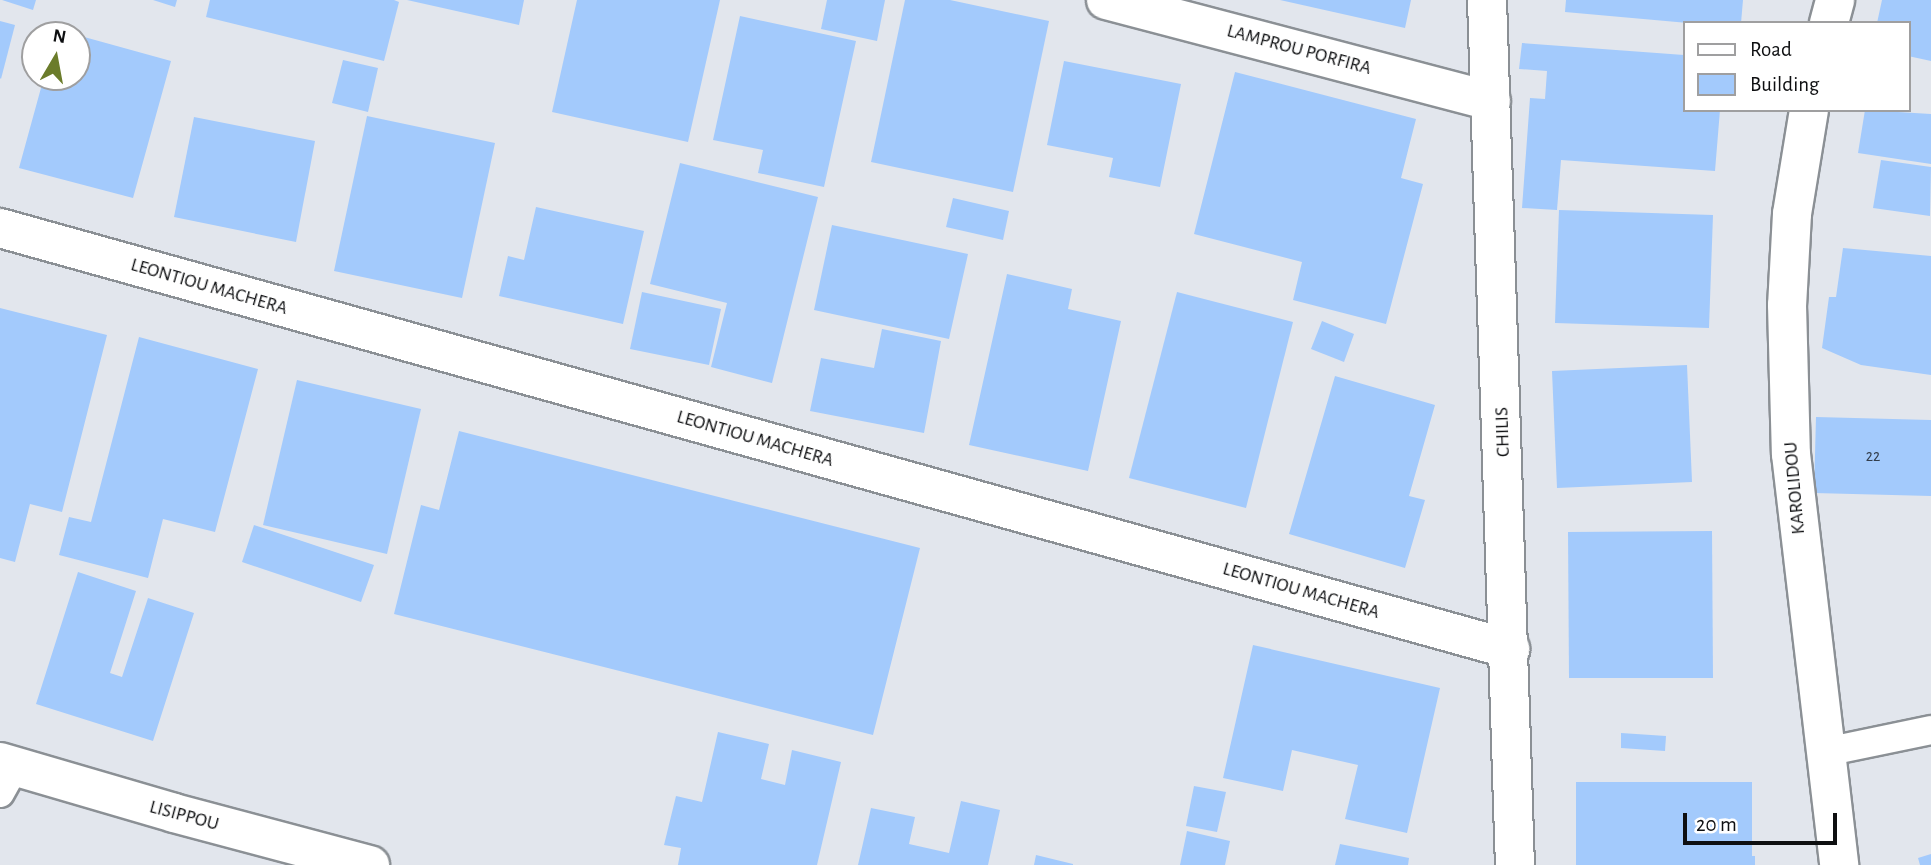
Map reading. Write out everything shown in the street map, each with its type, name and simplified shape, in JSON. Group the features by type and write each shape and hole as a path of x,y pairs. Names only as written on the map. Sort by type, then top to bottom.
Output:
{"street":[{"name":"LAMPROU PORFIRA","path":"1106,0 1491,101"},
{"name":"CHILIS","path":"1488,0 1515,865"},
{"path":"1830,21 1835,0"},
{"name":"KAROLIDOU","path":"1809,112 1792,214 1787,305 1791,454 1839,865"},
{"name":"LEONTIOU MACHERA","path":"0,229 1510,649"},
{"name":"LISIPPOU","path":"5,774 174,813 370,865"}],"lane":[{"path":"1825,752 1931,730"}],"building":[{"path":"2,0 36,0 33,10"},
{"path":"153,0 177,0 175,7"},
{"path":"210,0 399,2 384,61 206,17"},
{"path":"407,0 524,0 519,25"},
{"path":"577,0 720,0 688,142 552,112"},
{"path":"827,0 885,0 877,41 821,29"},
{"path":"905,0 950,0 1049,21 1013,192 871,162"},
{"path":"1280,0 1411,0 1405,28"},
{"path":"1566,0 1743,0 1741,21 1682,22 1565,12"},
{"path":"1882,0 1931,0 1931,61 1910,56 1910,21 1877,21"},
{"path":"740,16 856,41 824,187 758,173 763,150 713,140"},
{"path":"0,21 15,25 1,79 0,78"},
{"path":"91,39 171,61 133,198 19,168 40,91 91,91"},
{"path":"1522,43 1682,55 1682,112 1720,112 1715,171 1561,160 1557,210 1522,208 1530,98 1545,99 1547,71 1519,69"},
{"path":"343,60 378,68 368,112 332,103"},
{"path":"1064,61 1181,84 1160,187 1109,177 1113,158 1047,145"},
{"path":"1235,72 1416,119 1401,178 1423,184 1386,324 1293,300 1302,262 1194,234"},
{"path":"1865,112 1931,114 1931,164 1858,153"},
{"path":"367,116 495,143 462,298 334,271"},
{"path":"194,117 315,141 296,242 174,217"},
{"path":"1881,160 1931,167 1930,216 1873,208"},
{"path":"680,163 818,197 772,383 711,367 727,303 650,284"},
{"path":"953,198 1009,211 1003,240 946,227"},
{"path":"536,207 644,231 623,324 499,296 508,256 524,260"},
{"path":"1559,210 1713,215 1709,328 1555,323"},
{"path":"832,225 968,254 949,339 814,310"},
{"path":"1843,248 1931,256 1931,375 1861,365 1822,348 1829,297 1836,297"},
{"path":"1007,274 1072,289 1068,309 1121,321 1088,471 969,445"},
{"path":"642,292 721,309 709,365 630,349"},
{"path":"1177,292 1293,322 1246,508 1129,478"},
{"path":"0,308 107,335 62,512 30,504 15,562 0,558"},
{"path":"1322,321 1354,334 1344,362 1311,349"},
{"path":"882,329 941,341 924,433 810,411 821,358 874,368"},
{"path":"139,337 258,369 215,532 163,519 148,578 59,555 69,517 91,522"},
{"path":"1687,365 1692,482 1557,488 1552,371"},
{"path":"1335,376 1435,405 1409,496 1425,500 1405,568 1289,534"},
{"path":"297,380 421,409 387,554 263,525"},
{"path":"1816,417 1931,420 1931,496 1814,493"},
{"path":"459,431 920,548 873,735 394,614 421,505 439,510"},
{"path":"254,525 374,565 361,602 242,562"},
{"path":"1712,531 1713,678 1569,678 1568,532"},
{"path":"78,572 136,591 110,673 122,677 148,598 194,613 153,741 36,704"},
{"path":"1253,645 1440,688 1407,833 1345,819 1358,765 1292,750 1283,791 1223,778"},
{"path":"718,732 769,744 761,779 785,785 792,750 841,762 817,865 678,865 681,848 664,845 676,796 702,802"},
{"path":"1621,733 1666,736 1665,751 1621,748"},
{"path":"1576,782 1752,782 1752,856 1755,856 1755,865 1576,865"},
{"path":"1194,786 1226,792 1217,832 1186,826"},
{"path":"961,801 1000,810 988,865 858,865 871,808 915,817 909,844 949,853"},
{"path":"1187,831 1230,841 1225,865 1180,865"},
{"path":"1340,844 1409,858 1408,865 1335,865"},
{"path":"1931,854 1931,865 1920,865 1918,858"},
{"path":"1036,855 1073,864 1073,865 1034,865"}]}
